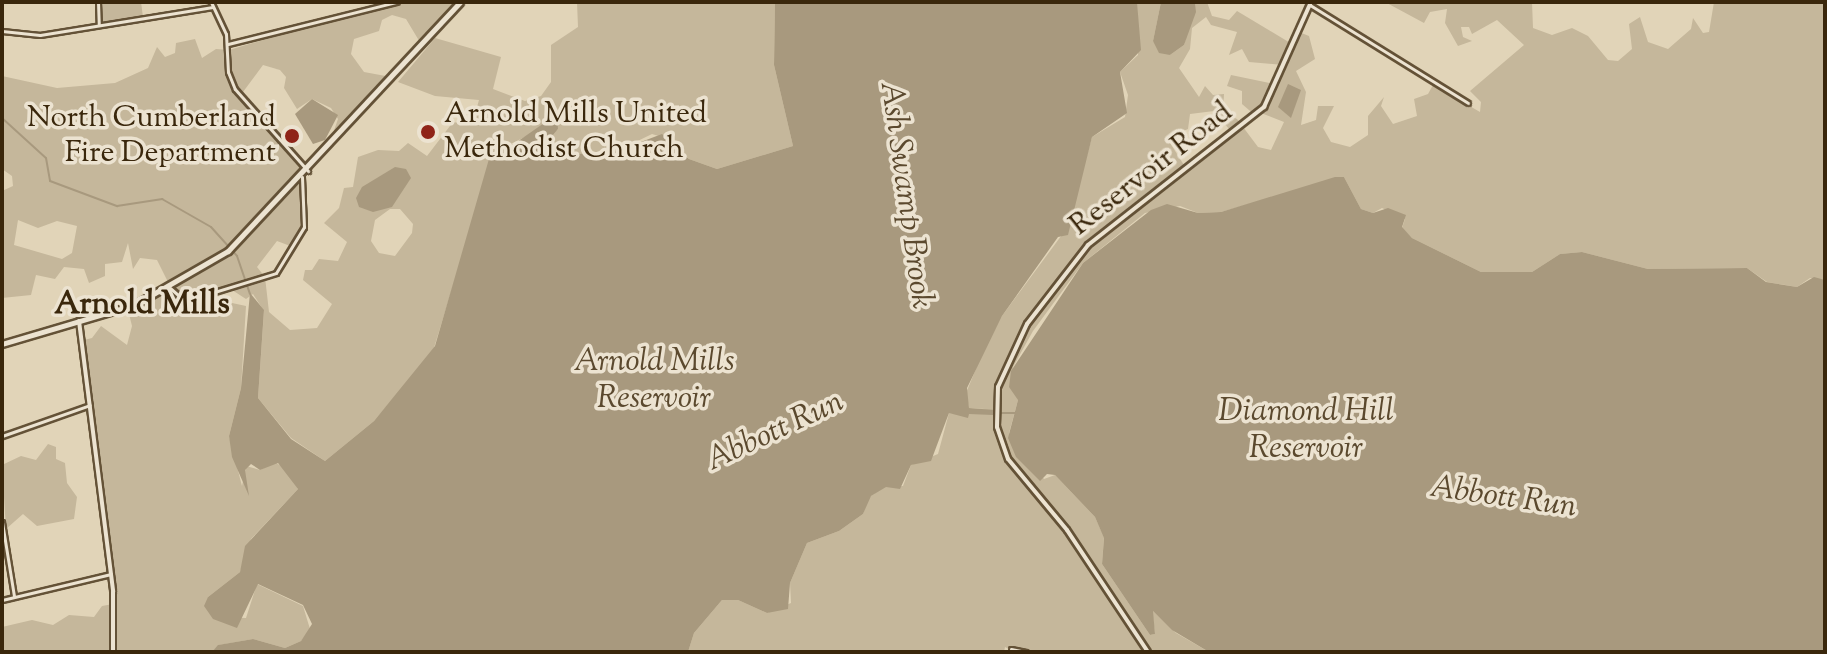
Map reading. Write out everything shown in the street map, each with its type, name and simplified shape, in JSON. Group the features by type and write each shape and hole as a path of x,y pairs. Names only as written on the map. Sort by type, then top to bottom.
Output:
{"main road":[{"path":"2,344 79,321 170,288 235,246 308,171 460,2"}],"street":[{"path":"98,2 99,25"},
{"path":"228,44 397,2"},
{"path":"1311,3 1468,103"},
{"name":"Reservoir Road","path":"1148,652 1067,530 1014,468 995,408 1009,356 1065,270 1088,245 1254,118 1311,3"},
{"path":"2,31 40,35 212,4 228,44 235,89 308,171"},
{"path":"170,288 185,301 276,273 301,236 307,207 302,177"},
{"path":"79,321 111,574 113,652"},
{"path":"2,436 90,405"},
{"path":"3,522 14,596"},
{"path":"2,600 111,574"},
{"path":"1011,649 1026,652"}],"shaded area":[{"path":"96,2 141,2 143,17 100,24"},
{"path":"392,2 459,2 421,44 406,19 392,15 382,20 379,31 354,39 351,54 364,72 391,77 329,145 338,119 331,108 312,99 297,109 284,88 286,77 280,70 263,65 240,96 308,168 301,177 307,198 302,234 293,247 277,241 257,267 265,277 269,312 290,330 317,328 332,304 303,280 305,270 312,270 319,259 338,261 347,242 324,223 339,208 344,188 353,187 358,157 378,150 399,151 408,143 427,156 453,122 466,124 475,114 479,100 435,96 398,82 435,38 501,57 493,89 525,101 541,96 551,82 551,45 578,27 577,2 775,2 774,65 793,146 717,169 689,159 672,140 652,134 617,151 535,157 558,129 552,116 533,133 494,152 433,351 374,421 325,461 291,438 258,398 264,311 253,294 246,299 229,288 204,297 246,306 241,388 229,436 242,486 246,466 260,470 275,462 290,472 298,489 251,539 240,572 208,597 218,617 246,618 257,584 303,606 310,629 301,641 285,648 253,639 219,645 212,652 2,652 2,627 32,620 53,625 69,615 94,617 102,606 113,604 80,341 92,338 101,326 127,345 132,326 127,306 170,286 157,260 140,258 133,269 128,243 122,262 105,264 105,276 89,283 84,269 64,267 55,279 36,275 31,295 2,298 2,191 13,186 12,176 2,169 2,76 57,88 115,83 148,68 157,47 165,57 175,53 176,43 195,39 202,58 216,49 229,50","holes":["390,209 400,209 413,224 412,233 395,256 379,253 371,241 375,220","18,220 38,228 57,221 77,226 72,253 62,259 14,245"]},
{"path":"1137,2 1161,2 1153,41 1170,55 1184,45 1195,4 1200,2 1207,2 1212,16 1229,20 1237,11 1292,44 1299,32 1309,36 1315,59 1296,71 1306,92 1301,125 1316,120 1318,106 1334,106 1323,128 1331,142 1350,147 1368,135 1368,116 1384,97 1381,106 1393,124 1417,116 1414,99 1428,94 1433,85 1480,112 1481,102 1470,91 1524,45 1497,20 1472,34 1469,27 1461,27 1463,37 1472,41 1458,46 1445,23 1447,9 1430,12 1424,23 1385,2 1532,2 1533,28 1552,35 1572,28 1588,36 1608,60 1618,61 1632,49 1629,24 1640,17 1648,42 1668,49 1691,29 1693,18 1703,33 1709,32 1714,2 1825,2 1825,280 1810,278 1797,287 1767,282 1747,268 1648,269 1582,252 1560,254 1532,272 1481,272 1412,238 1402,228 1405,219 1382,208 1373,213 1361,209 1344,177 1221,212 1198,213 1180,206 1145,213 1083,263 1033,331 1013,367 1018,400 1009,433 1044,479 1055,475 1095,517 1104,537 1102,564 1150,635 1155,634 1152,610 1176,633 1209,652 1014,652 1005,647 1004,652 688,652 694,633 722,600 738,600 767,613 791,603 790,583 807,543 839,531 863,514 868,498 884,487 903,486 911,465 938,454 949,413 969,414 985,409 969,408 966,393 980,359 1002,316 1067,228 1092,137 1125,117 1128,95 1120,72 1138,55","holes":["1206,17 1211,25 1237,32 1229,55 1242,49 1249,62 1283,65 1275,84 1231,75 1227,86 1242,91 1242,104 1256,116 1261,113 1284,122 1271,150 1258,147 1237,119 1223,112 1224,94 1213,95 1205,86 1199,97 1179,68 1190,49 1192,28","1214,111 1234,135 1187,170 1167,138 1188,129 1190,114"]},
{"path":"48,444 56,447 56,459 65,463 67,483 77,497 74,519 37,526 23,514 6,529 2,465 21,456 36,460"}],"water":[{"name":"Arnold Mills Reservoir","path":"775,2 1137,2 1141,50 1120,72 1127,113 1092,137 1068,235 1058,237 1002,316 967,388 969,408 995,410 993,415 969,414 968,418 949,413 931,461 911,465 900,489 886,487 871,496 863,514 839,531 807,543 790,583 788,609 767,613 738,600 722,600 694,633 688,652 212,652 218,645 253,639 285,648 301,641 312,624 303,605 258,584 237,628 213,619 204,606 208,597 240,572 245,546 298,489 278,463 260,470 251,464 245,470 249,496 232,457 229,436 241,388 250,293 264,310 258,398 291,439 325,461 374,421 435,346 491,152 514,144 557,114 558,129 535,157 617,151 662,134 689,159 717,169 793,146 774,65"},
{"path":"1161,2 1195,4 1196,12 1184,45 1170,55 1159,53 1153,41"},
{"path":"1288,84 1301,90 1291,118 1278,107"},
{"path":"312,99 338,115 325,140 313,144 295,114"},
{"path":"395,167 406,169 411,178 392,207 373,212 359,207 356,198 362,187"},
{"name":"Diamond Hill Reservoir","path":"1335,177 1344,177 1361,209 1373,213 1388,208 1406,215 1402,227 1412,238 1481,272 1532,272 1560,254 1582,252 1648,269 1747,268 1766,282 1797,287 1814,277 1825,280 1825,652 1209,652 1172,630 1153,611 1155,634 1150,635 1102,564 1104,538 1095,517 1055,475 1047,474 1040,481 1016,457 1008,438 1018,400 1009,387 1011,371 1083,263 1151,210 1167,204 1198,213 1221,212"}],"waterway":[{"name":"Abbott Run","path":"2,118 46,158 50,181 117,206 162,199 211,227 237,256 250,294"},
{"name":"Abbott Run","path":"998,413 1015,413"}],"place":[{"name":"Arnold Mills United Methodist Church","path":"428,132"},
{"name":"North Cumberland Fire Department","path":"292,136"}],"district":[{"name":"Arnold Mills","path":"142,305"}],"water label":[{"name":"Ash Swamp Brook","path":"905,195"}]}
